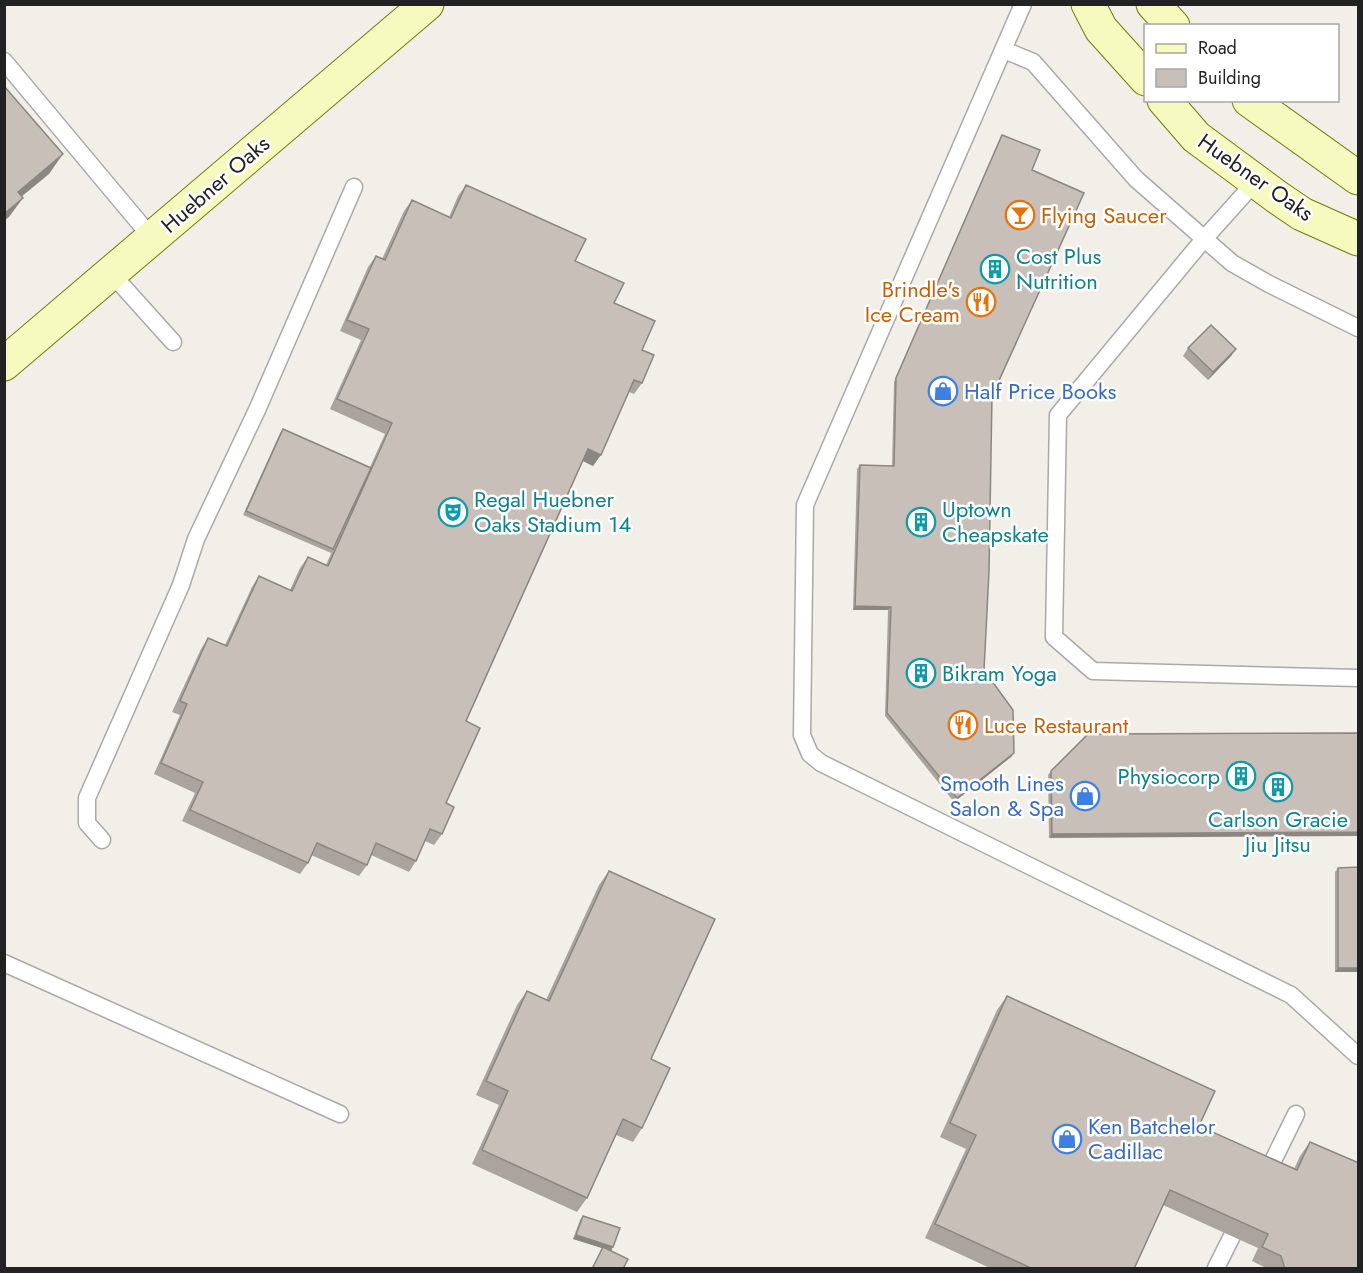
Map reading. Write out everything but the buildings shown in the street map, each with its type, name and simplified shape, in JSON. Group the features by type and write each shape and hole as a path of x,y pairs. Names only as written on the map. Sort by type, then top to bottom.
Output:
{"street":[{"name":"Huebner Oaks","path":"4,364 427,4"},
{"path":"1088,4 1101,29 1144,77"},
{"path":"1153,4 1171,24"},
{"name":"Huebner Oaks","path":"1166,102 1196,137 1302,214 1359,239"},
{"path":"1253,102 1359,178"}],"lane":[{"path":"1023,4 805,505 802,735 810,754 821,763 1291,995 1359,1056"},
{"path":"1004,50 1033,62 1136,179 1232,263 1269,284 1359,328"},
{"path":"4,61 152,238"},
{"path":"1256,181 1204,239 1058,415 1054,637 1093,671 1359,678"},
{"path":"102,840 87,823 87,798 181,585 196,539 257,410 354,187"},
{"path":"111,273 173,342"},
{"path":"4,963 340,1114"},
{"path":"1266,1175 1296,1114"},
{"path":"1216,1269 1233,1236"}],"place":[{"name":"Flying Saucer","path":"1020,215"},
{"name":"Cost Plus Nutrition","path":"995,269"},
{"name":"Brindle's Ice Cream","path":"981,302"},
{"name":"Half Price Books","path":"943,391"},
{"name":"Regal Huebner Oaks Stadium 14","path":"453,512"},
{"name":"Uptown Cheapskate","path":"921,522"},
{"name":"Bikram Yoga","path":"921,673"},
{"name":"Luce Restaurant","path":"963,725"},
{"name":"Physiocorp","path":"1241,776"},
{"name":"Carlson Gracie Jiu Jitsu","path":"1278,787"},
{"name":"Smooth Lines Salon & Spa","path":"1085,796"},
{"name":"Ken Batchelor Cadillac","path":"1067,1139"}]}
